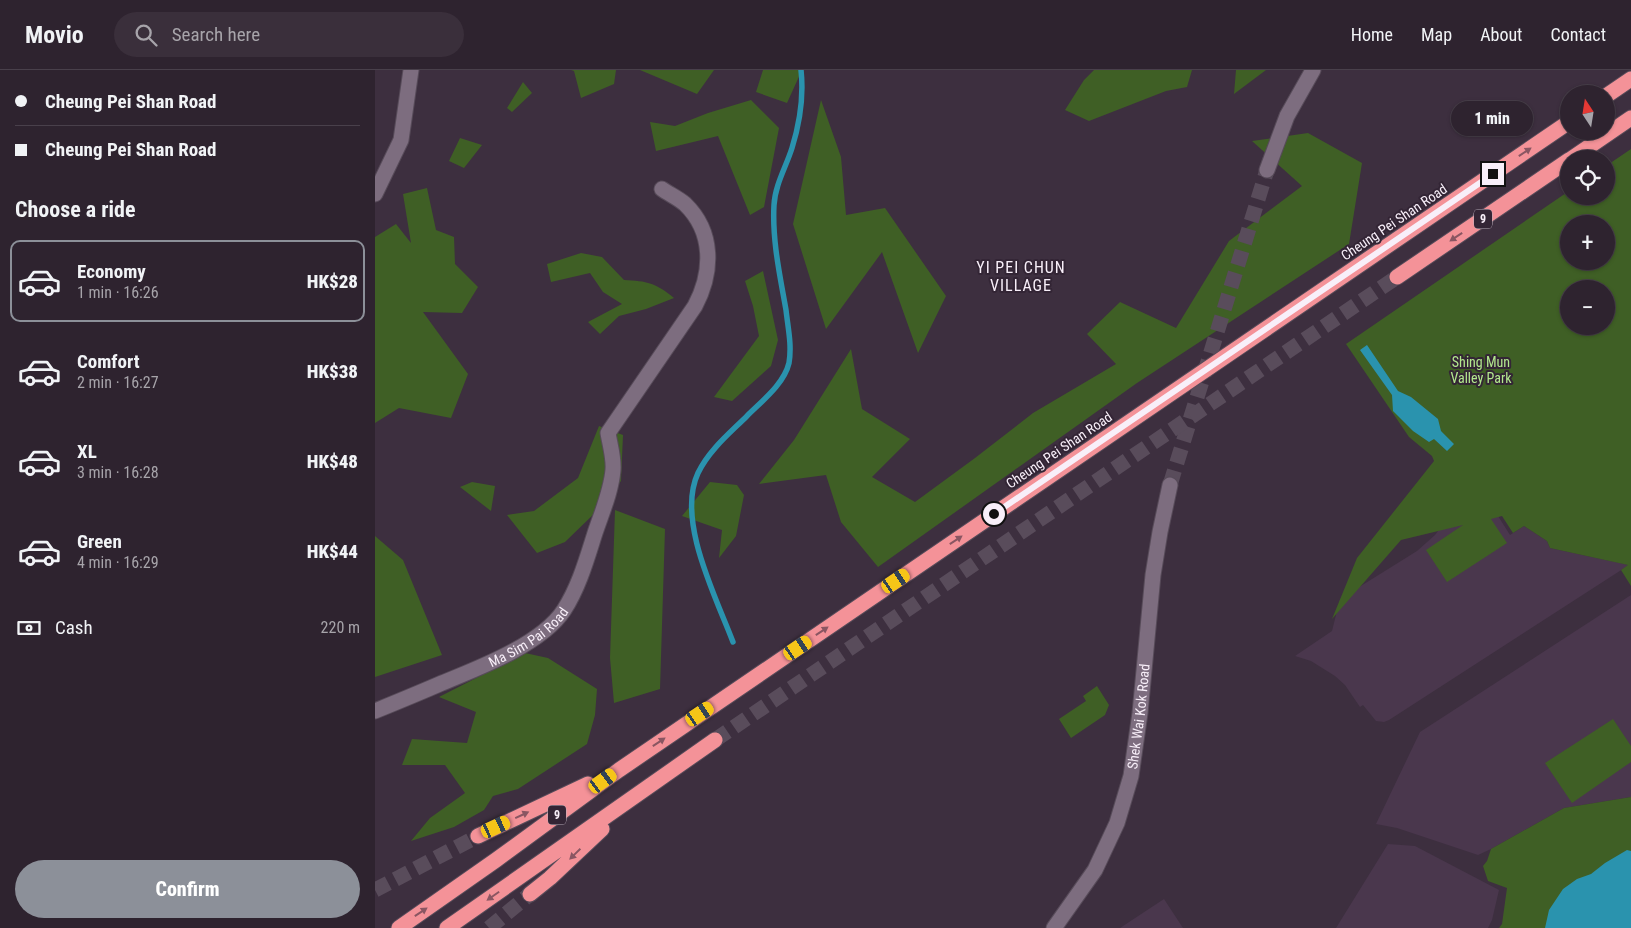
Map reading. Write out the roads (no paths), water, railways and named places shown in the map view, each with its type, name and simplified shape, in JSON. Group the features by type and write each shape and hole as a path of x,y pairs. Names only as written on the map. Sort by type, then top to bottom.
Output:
{"highway":[{"path":"1615,90 1631,79"},
{"name":"9","path":"1585,150 1631,118"},
{"name":"Cheung Pei Shan Road","path":"399,928 619,770 1560,128"},
{"name":"9","path":"1397,277 1560,167"},
{"name":"9","path":"447,928 715,740"},
{"path":"478,836 619,770"},
{"path":"531,894 551,878 636,797"}],"street":[{"path":"375,194 401,140 411,70"},
{"path":"1267,170 1287,116 1313,70"},
{"name":"Ma Sim Pai Road","path":"375,711 495,660 538,636 550,627 572,597 609,493 613,470 608,433 695,306 703,292 707,277 709,261 707,245 695,216 684,204 662,188"},
{"name":"Shek Wai Kok Road","path":"1054,928 1095,870 1117,823 1131,776 1140,713 1153,575 1160,532 1171,485"}],"water":[{"path":"1367,345 1398,391 1411,397 1438,419 1441,431 1454,444 1447,451 1434,439 1429,442 1413,431 1393,411 1392,395 1360,350"},
{"path":"1627,850 1631,851 1631,928 1545,928 1549,910 1563,889 1577,879 1591,874"}],"waterway":[{"path":"733,642 701,558 695,535 692,492 698,473 714,449 772,392 782,378 789,363 790,350 786,310 775,245 774,205 776,190 797,129 802,100 801,70"}],"tunnel":[{"path":"1170,485 1267,170"},
{"path":"715,740 1397,277"},
{"path":"375,890 478,836"},
{"path":"489,928 530,894"}],"district":[{"name":"YI PEI CHUN VILLAGE","path":"1021,276"}],"park label":[{"name":"Shing Mun Valley Park","path":"1481,370"}]}
